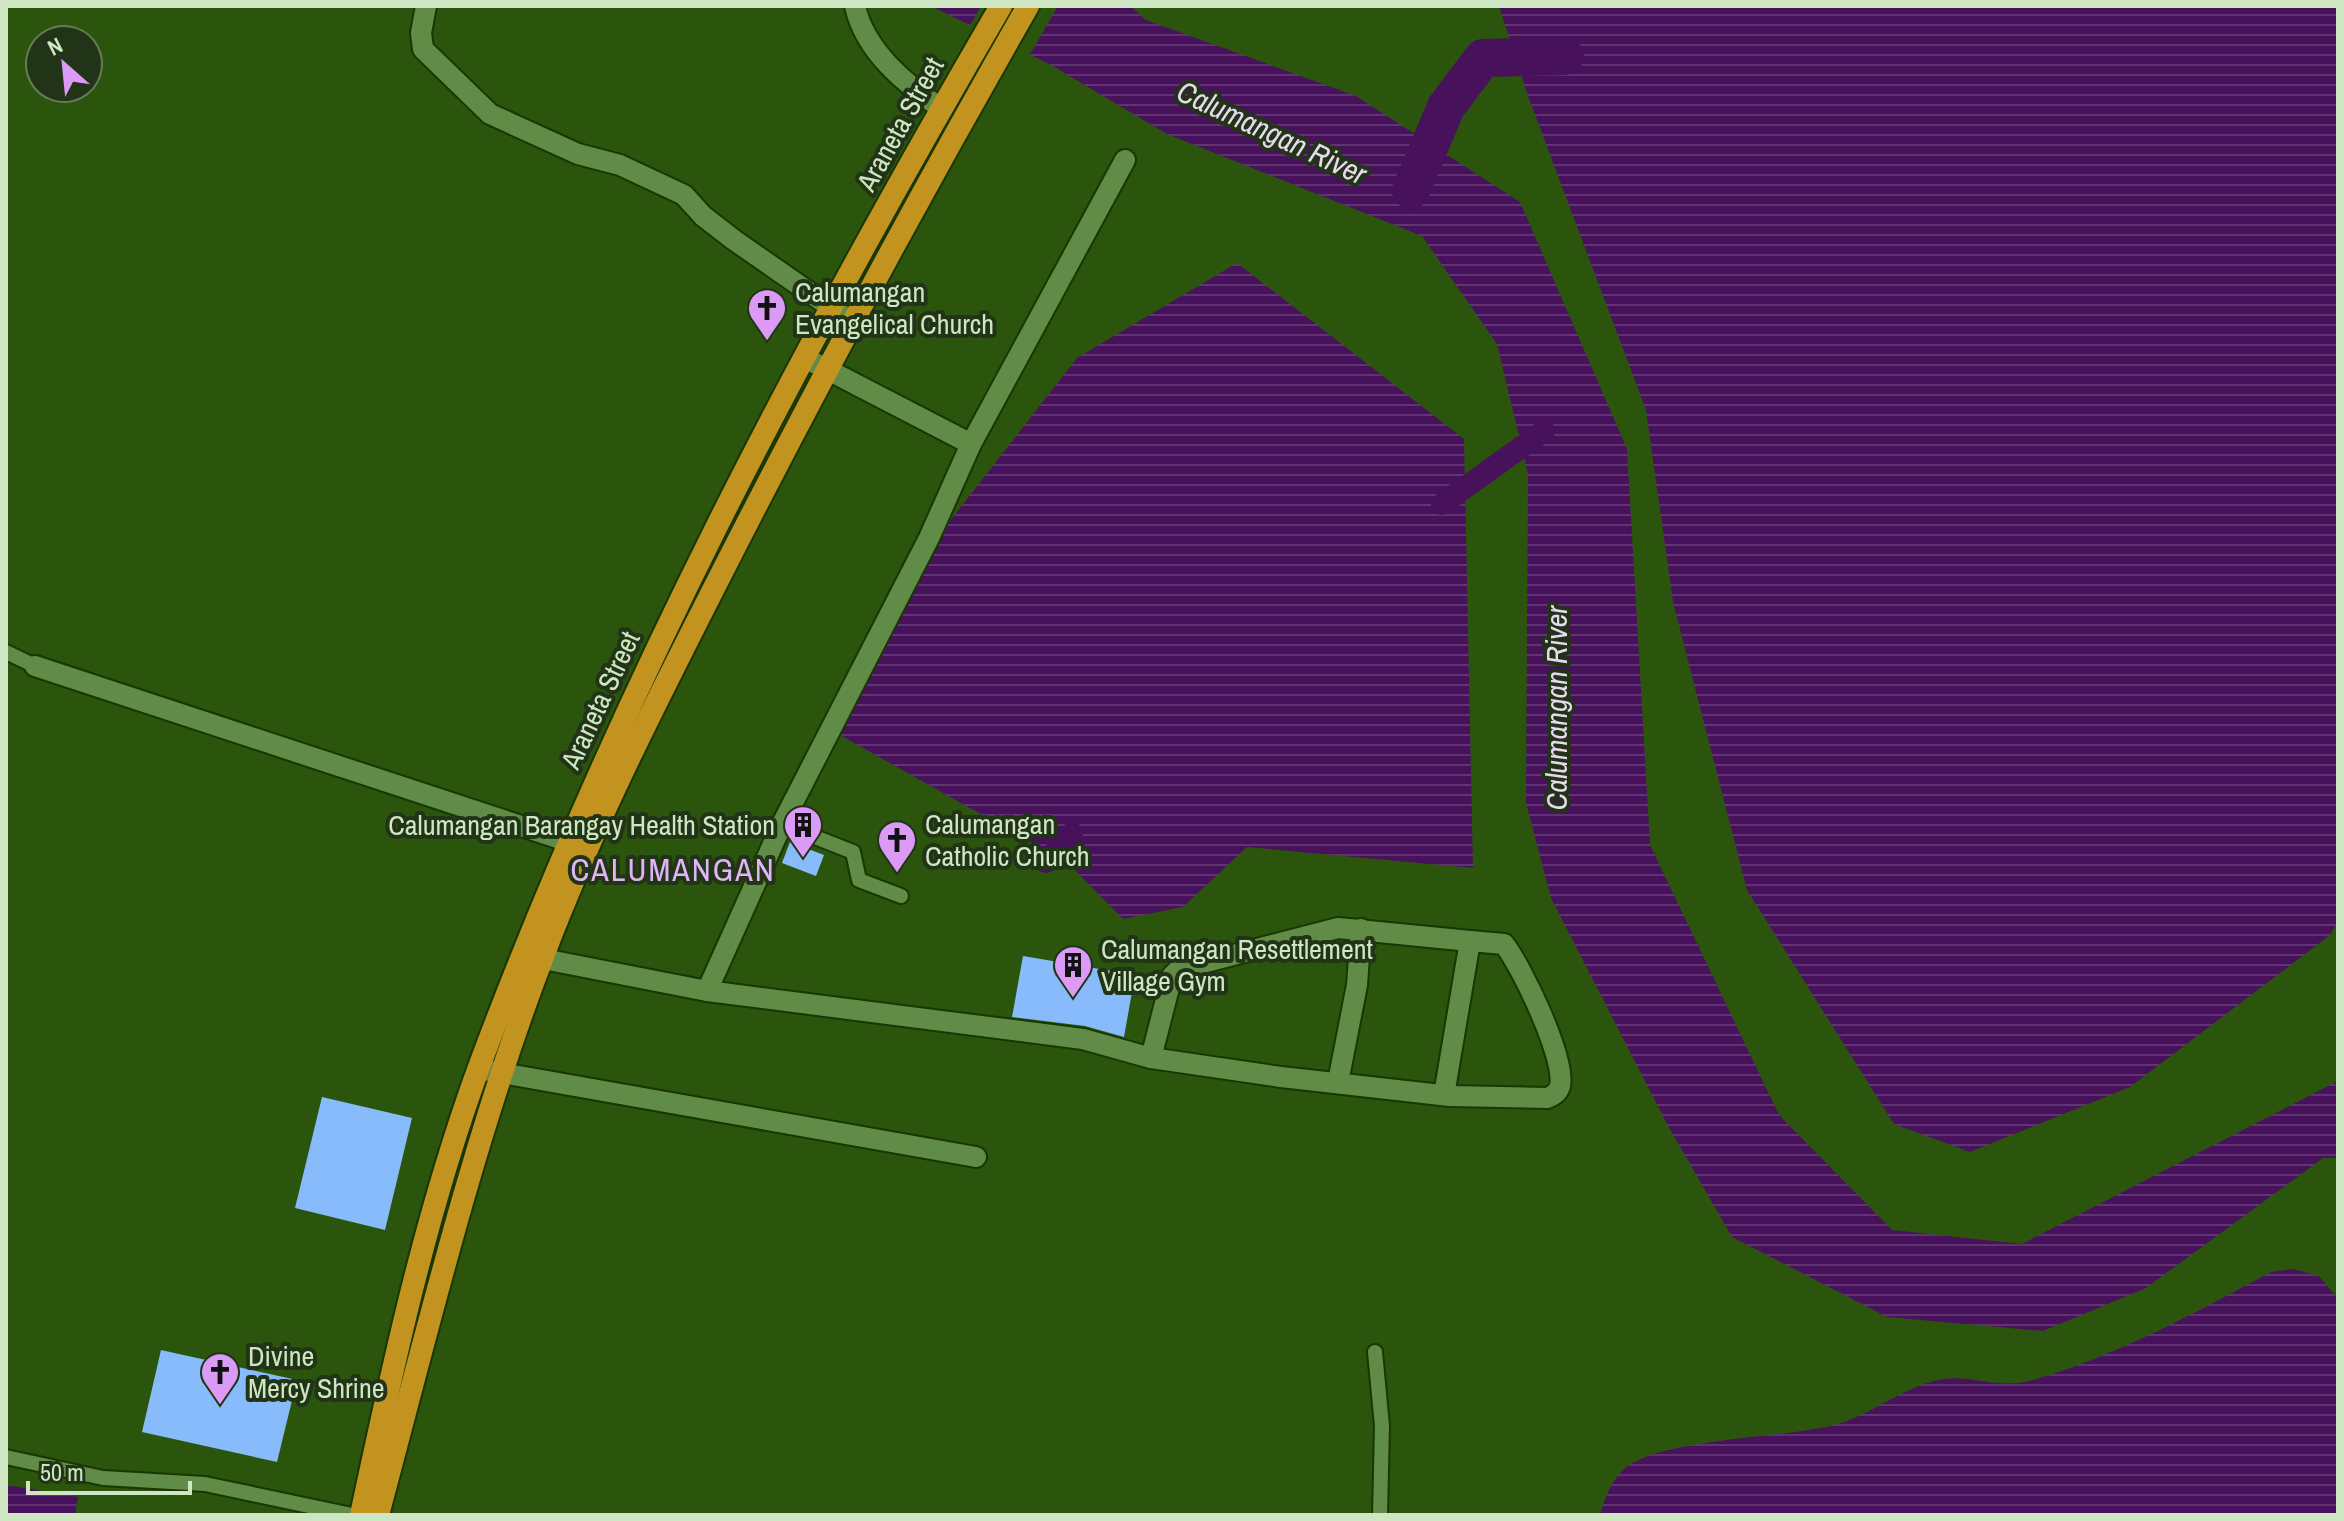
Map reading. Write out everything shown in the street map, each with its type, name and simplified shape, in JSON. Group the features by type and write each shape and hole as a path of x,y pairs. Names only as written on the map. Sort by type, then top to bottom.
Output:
{"highway":[{"name":"Araneta Street","path":"565,840 702,551 805,358 1001,6"},
{"path":"378,1515 472,1163 503,1074 565,840 672,670 826,369 1028,6"},
{"path":"361,1515 417,1272 450,1157 479,1069 533,957"}],"street":[{"path":"426,6 421,33 423,49 490,114 578,154 620,165 684,195 734,240 852,322"},
{"path":"855,6 860,25 874,48 919,94 942,109"},
{"path":"707,991 782,824 929,538 971,444 1125,160"},
{"path":"805,358 971,444"},
{"path":"35,666 244,732 408,791 565,840"},
{"path":"533,957 707,991 1083,1039 1151,1058 1338,1082 1444,1095 1547,1098 1560,1087 1542,1015 1512,954 1497,942 1361,929 1321,932 1179,969 1172,976 1151,1058"},
{"path":"1338,1082 1357,985 1361,929"},
{"path":"1444,1095 1470,941"},
{"path":"479,1069 976,1157"}],"lane":[{"path":"6,652 35,666"},
{"path":"782,824 853,852 863,883 901,896"},
{"path":"1375,1352 1382,1426 1380,1515"},
{"path":"6,1457 103,1478 205,1484 352,1515"}],"water":[{"name":"Calumangan River","path":"931,6 1130,6 1146,20 1356,96 1520,202 1627,449 1650,845 1779,1115 1892,1230 2022,1244 2338,1081 2338,1158 2323,1158 2146,1288 2043,1331 1887,1317 1732,1237 1667,1124 1551,898 1526,803 1528,474 1497,344 1422,236 1167,134 1051,65"},
{"path":"1499,6 2338,6 2338,921 2330,935 2130,1087 1970,1152 1894,1124 1747,890 1673,602 1646,410 1528,96"},
{"path":"1237,263 1464,439 1473,868 1247,847 1183,907 1123,919 1068,863 840,735 946,526 1077,358"},
{"path":"2293,1269 2319,1276 2338,1299 2338,1515 1600,1515 1608,1492 1621,1472 1638,1461 1662,1452 1838,1424 1916,1387 1944,1379 2009,1384 2033,1380 2125,1346 2271,1272"},
{"path":"6,1485 78,1497 75,1515 6,1515"}],"pier":[{"path":"981,6 1058,6 1028,58 968,29"}],"building":[{"name":"Calumangan Barangay Health Station","path":"790,842 824,855 816,876 782,863"},
{"name":"Calumangan Resettlement Village Gym","path":"1023,956 1135,975 1124,1037 1085,1026 1012,1017"},
{"path":"322,1097 412,1118 385,1230 295,1208"},
{"name":"Divine Mercy Shrine","path":"161,1350 297,1380 277,1462 142,1432"}],"waterway":[{"path":"1411,190 1446,107 1483,58 1565,56"},
{"path":"1442,504 1544,431"},
{"path":"1046,862 1072,833"}],"place":[{"name":"Calumangan Evangelical Church","path":"767,342"},
{"name":"Calumangan Barangay Health Station","path":"803,859"},
{"name":"Calumangan Catholic Church","path":"897,874"},
{"name":"Calumangan Resettlement Village Gym","path":"1073,999"},
{"name":"Divine Mercy Shrine","path":"220,1406"}],"district":[{"name":"CALUMANGAN","path":"673,869"}]}
